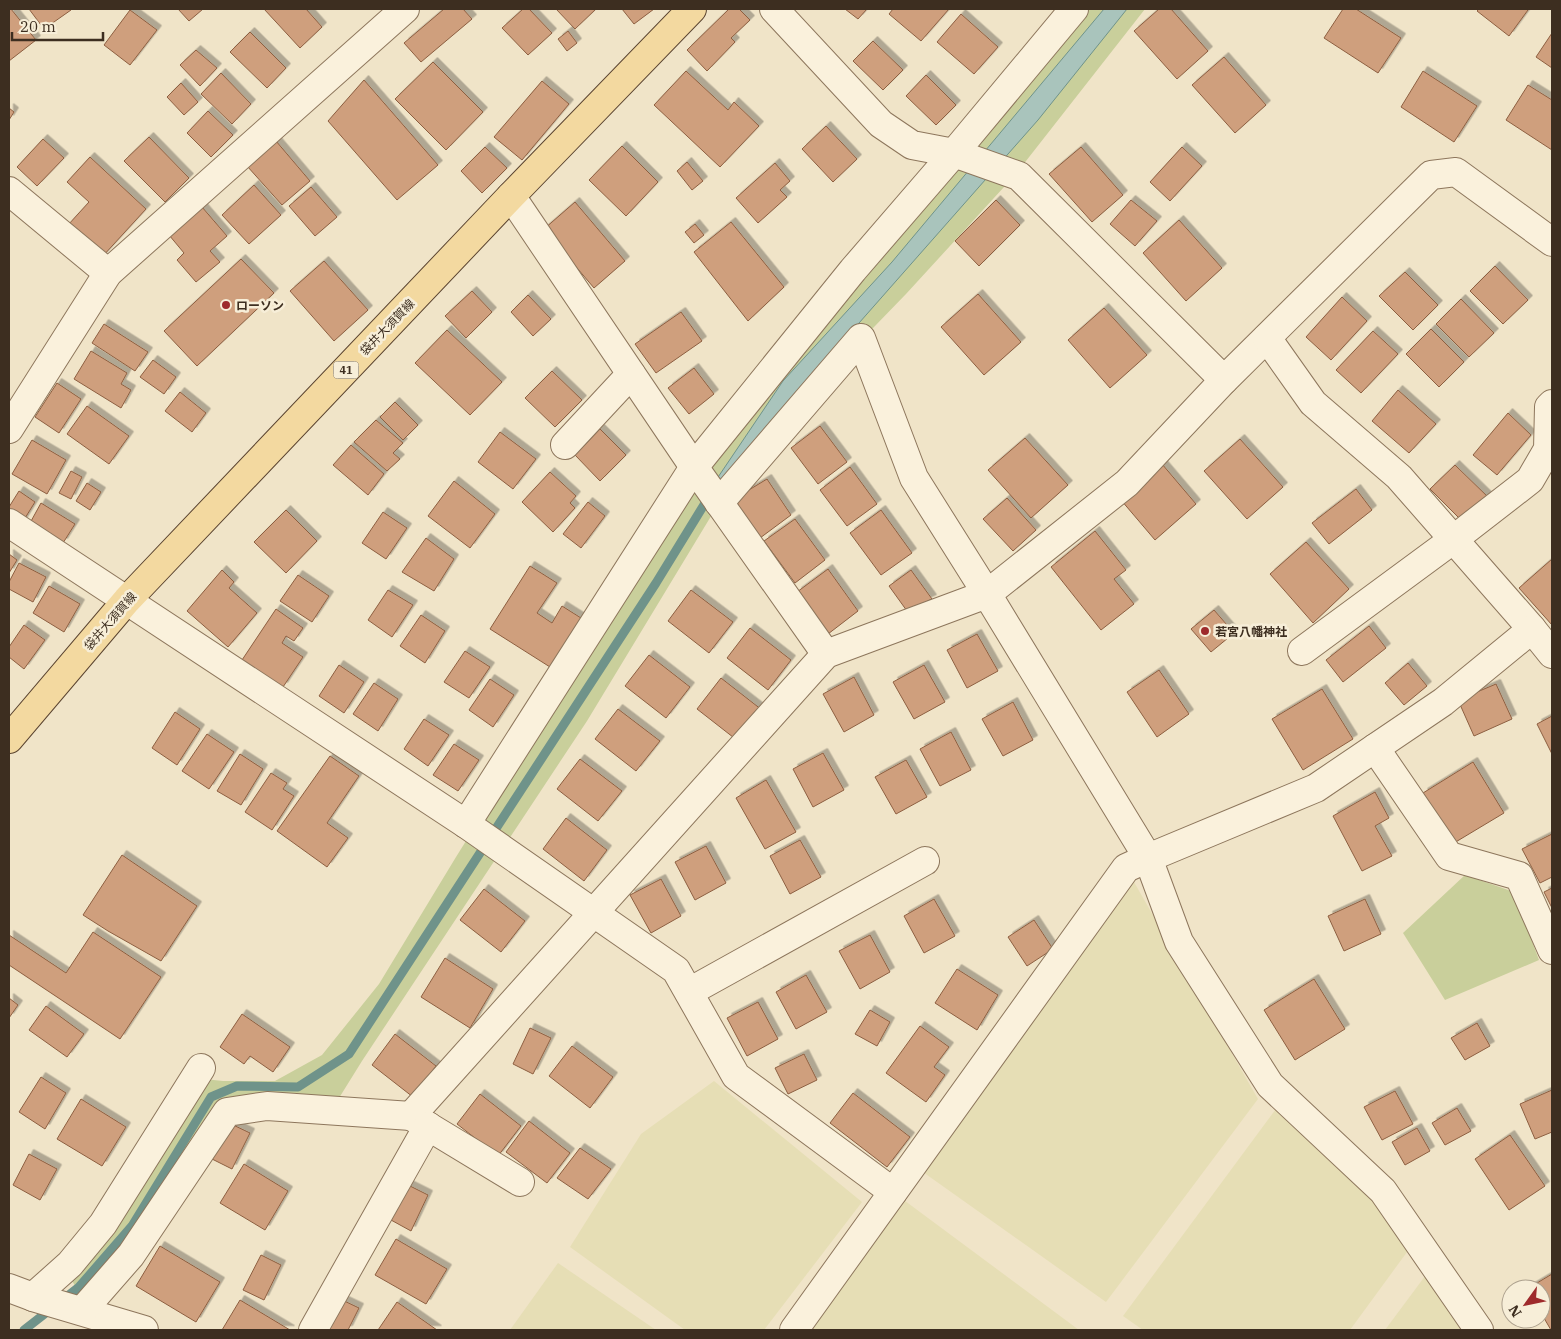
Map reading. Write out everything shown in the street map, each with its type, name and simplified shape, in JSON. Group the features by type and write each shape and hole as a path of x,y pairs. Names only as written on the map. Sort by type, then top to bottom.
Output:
{"main road":[{"name":"袋井大須賀線","path":"9,739 127,600 511,196 692,9"}],"street":[{"path":"9,429 108,273 405,9"},
{"path":"774,9 881,124 912,145 954,153 1019,176 1224,380"},
{"path":"466,824 694,467 853,270 1074,9"},
{"path":"313,1330 419,1121 594,912 826,654 987,594 1127,483 1224,380 1431,175 1456,172 1552,242"},
{"path":"9,191 108,273"},
{"path":"511,196 694,467 826,654"},
{"path":"720,502 861,338 914,478 1148,858 1179,942 1270,1085 1383,1191 1478,1330"},
{"path":"1267,338 1313,403 1399,477 1552,654"},
{"path":"565,444 631,374"},
{"path":"1302,651 1454,539 1530,480 1548,449 1550,406 1552,404"},
{"path":"9,523 466,824 676,970 736,1076 893,1192"},
{"path":"794,1330 1126,868 1316,788 1443,702 1532,629"},
{"path":"1376,748 1449,856 1519,876 1552,950"},
{"path":"689,992 925,861"},
{"path":"21,1292 70,1264 103,1224 201,1068"},
{"path":"82,1311 131,1255 227,1112 267,1106 419,1121 520,1182"},
{"path":"21,1292 144,1330"}],"shaded area":[{"path":"1126,868 1258,1099 1106,1302 913,1165"},
{"path":"714,1081 862,1202 764,1330 685,1330 570,1247 641,1134"},
{"path":"1284,1098 1418,1237 1350,1330 1143,1330 1123,1316"},
{"path":"893,1192 1079,1330 795,1330"},
{"path":"1440,1256 1475,1330 1385,1330"},
{"path":"558,1263 656,1330 510,1330"}],"green space":[{"path":"1082,9 1145,9 1015,175 906,294 842,360 719,503 587,721 339,1098 227,1106 87,1306 68,1274 204,1079 275,1081 322,1055 379,984 571,672 684,483"},
{"path":"1465,875 1514,892 1539,960 1445,1000 1403,933"}],"water":[{"path":"1104,9 1127,9 1038,120 807,382 714,495 710,489 783,381 892,262"}],"building":[{"path":"9,9 11,9 36,40 9,61"},
{"path":"29,9 71,9 71,10 44,29"},
{"path":"178,9 203,9 189,21"},
{"path":"264,9 306,9 322,27 300,48"},
{"path":"444,9 463,9 472,19 421,62 404,43"},
{"path":"523,9 529,9 552,33 528,55 502,28"},
{"path":"556,9 596,9 575,29"},
{"path":"622,9 654,9 634,24"},
{"path":"729,9 739,9 750,20 731,38 735,42 707,71 687,50"},
{"path":"845,9 867,9 858,19"},
{"path":"893,9 949,9 921,41 889,14"},
{"path":"1159,9 1171,9 1208,51 1177,79 1134,31"},
{"path":"1343,9 1356,9 1401,38 1378,73 1324,38"},
{"path":"1479,9 1528,10 1509,36 1477,11"},
{"path":"130,10 157,30 130,65 104,45"},
{"path":"961,14 998,47 974,74 937,42"},
{"path":"568,31 577,43 567,51 558,39"},
{"path":"250,32 286,68 267,88 230,52"},
{"path":"1552,33 1552,68 1536,57"},
{"path":"873,41 903,70 883,90 853,61"},
{"path":"196,50 217,68 200,86 180,65"},
{"path":"1224,57 1266,105 1235,133 1192,85"},
{"path":"433,62 483,112 446,150 395,99"},
{"path":"686,71 728,110 734,102 759,126 720,167 654,105"},
{"path":"1423,71 1477,106 1454,142 1401,107"},
{"path":"221,73 251,104 232,124 201,94"},
{"path":"926,75 956,105 936,125 906,96"},
{"path":"364,80 438,165 397,200 328,121"},
{"path":"542,81 569,104 522,160 494,137"},
{"path":"181,83 198,102 184,115 167,97"},
{"path":"1528,85 1552,100 1552,150 1506,120"},
{"path":"9,108 14,112 9,120"},
{"path":"208,111 233,135 211,157 187,133"},
{"path":"826,126 857,159 833,182 802,149"},
{"path":"149,137 189,178 165,202 124,161"},
{"path":"43,139 64,158 37,186 17,167"},
{"path":"276,141 310,181 282,205 247,166"},
{"path":"622,146 658,182 626,216 589,180"},
{"path":"485,147 507,168 482,193 461,171"},
{"path":"1081,147 1123,195 1092,222 1049,174"},
{"path":"1182,147 1202,166 1170,201 1150,182"},
{"path":"90,157 146,209 102,257 68,225 89,202 67,182"},
{"path":"687,162 703,181 692,190 677,171"},
{"path":"775,163 790,181 780,190 787,197 758,223 736,198"},
{"path":"254,185 281,215 249,244 222,215"},
{"path":"311,187 337,217 315,236 289,206"},
{"path":"996,200 1020,225 979,266 955,241"},
{"path":"1131,200 1157,221 1135,246 1110,224"},
{"path":"575,202 625,261 594,288 544,229"},
{"path":"202,207 227,236 210,251 220,262 196,282 177,260 184,253 169,235"},
{"path":"1179,220 1222,268 1186,301 1143,253"},
{"path":"731,222 784,287 748,321 694,252"},
{"path":"695,224 704,235 694,243 685,232"},
{"path":"241,259 274,293 197,366 164,331"},
{"path":"324,261 368,310 334,341 290,291"},
{"path":"1495,266 1528,300 1503,324 1470,291"},
{"path":"1405,272 1438,305 1413,330 1379,296"},
{"path":"472,291 492,312 466,338 445,316"},
{"path":"978,294 1021,342 984,375 941,327"},
{"path":"528,295 551,319 533,336 511,312"},
{"path":"1342,297 1367,321 1331,360 1306,337"},
{"path":"1461,299 1494,333 1469,357 1436,324"},
{"path":"1104,308 1147,355 1110,388 1068,340"},
{"path":"681,312 702,341 656,373 635,344"},
{"path":"104,324 148,352 135,371 92,343"},
{"path":"1431,329 1464,362 1439,387 1406,354"},
{"path":"447,330 502,382 470,415 415,363"},
{"path":"1373,331 1398,354 1361,393 1336,370"},
{"path":"91,351 127,373 121,384 131,390 121,408 74,379"},
{"path":"153,360 176,377 164,394 140,377"},
{"path":"694,368 714,394 689,414 668,388"},
{"path":"552,371 582,400 555,427 525,398"},
{"path":"57,383 81,399 59,433 35,417"},
{"path":"1398,390 1436,424 1409,453 1372,421"},
{"path":"180,392 206,413 192,432 165,411"},
{"path":"395,402 418,425 403,440 380,417"},
{"path":"87,406 129,436 109,464 67,434"},
{"path":"1508,413 1531,435 1497,475 1473,455"},
{"path":"376,420 403,443 393,453 400,459 387,471 354,442"},
{"path":"820,426 847,462 818,484 791,448"},
{"path":"600,429 626,455 600,481 575,455"},
{"path":"500,432 536,459 513,489 478,462"},
{"path":"1025,438 1068,485 1031,518 988,470"},
{"path":"1240,439 1283,487 1247,519 1204,471"},
{"path":"32,440 66,460 47,494 12,474"},
{"path":"351,445 384,474 368,495 333,465"},
{"path":"1162,464 1196,504 1155,540 1121,500"},
{"path":"1455,465 1489,498 1464,523 1430,489"},
{"path":"850,467 877,504 847,526 820,490"},
{"path":"71,471 82,477 71,499 59,493"},
{"path":"550,472 576,496 570,503 575,508 553,532 522,502"},
{"path":"767,479 791,515 760,538 734,499"},
{"path":"454,481 495,514 470,548 428,516"},
{"path":"87,483 101,492 90,510 76,501"},
{"path":"1356,489 1372,510 1329,544 1312,523"},
{"path":"19,491 35,502 22,523 9,515 9,507"},
{"path":"1007,498 1036,530 1013,551 983,519"},
{"path":"588,502 605,516 581,548 563,534"},
{"path":"41,503 75,524 63,543 30,523"},
{"path":"286,510 317,541 286,573 254,542"},
{"path":"881,510 912,553 881,575 850,533"},
{"path":"383,512 407,528 386,559 362,543"},
{"path":"795,519 825,560 795,583 764,541"},
{"path":"1095,531 1126,570 1114,579 1134,604 1101,630 1051,567"},
{"path":"426,538 454,559 434,591 402,572"},
{"path":"1306,542 1349,589 1313,623 1270,574"},
{"path":"9,554 17,560 9,573"},
{"path":"1552,559 1552,625 1519,588"},
{"path":"19,563 46,577 33,602 9,589 9,582"},
{"path":"530,566 557,583 537,613 552,623 562,606 581,618 550,667 490,629"},
{"path":"828,569 858,611 828,634 797,592"},
{"path":"222,570 234,582 229,588 257,613 228,647 187,611"},
{"path":"911,570 932,599 907,611 889,586"},
{"path":"298,575 329,596 312,622 280,601"},
{"path":"49,586 80,604 64,632 33,613"},
{"path":"388,590 413,605 392,637 368,620"},
{"path":"691,590 733,622 709,653 668,621"},
{"path":"276,609 303,628 294,641 286,636 282,643 303,657 283,687 242,660"},
{"path":"1214,610 1234,633 1211,652 1191,629"},
{"path":"421,615 445,631 425,663 400,646"},
{"path":"24,625 45,640 24,669 9,657 9,647"},
{"path":"1369,626 1386,648 1343,682 1326,660"},
{"path":"750,628 791,660 768,690 727,658"},
{"path":"977,634 998,671 967,688 947,650"},
{"path":"465,651 490,667 469,698 444,682"},
{"path":"649,655 690,687 666,718 625,686"},
{"path":"1408,663 1427,686 1404,705 1385,683"},
{"path":"339,665 364,682 344,713 319,696"},
{"path":"924,665 945,702 914,719 893,682"},
{"path":"1159,670 1189,714 1157,737 1127,692"},
{"path":"854,677 874,715 844,732 823,694"},
{"path":"721,678 762,710 738,741 697,709"},
{"path":"490,679 514,695 493,727 469,710"},
{"path":"374,683 398,699 378,731 353,714"},
{"path":"1496,684 1512,719 1474,736 1458,700"},
{"path":"1322,689 1353,739 1303,770 1272,719"},
{"path":"1013,702 1033,740 1003,756 982,719"},
{"path":"618,709 660,741 636,771 595,739"},
{"path":"175,712 200,729 177,765 152,748"},
{"path":"1552,716 1552,754 1537,724"},
{"path":"424,719 449,735 428,766 404,749"},
{"path":"951,732 971,770 940,786 920,749"},
{"path":"207,734 234,752 209,789 182,771"},
{"path":"454,744 479,760 458,791 433,775"},
{"path":"823,753 844,790 813,807 793,769"},
{"path":"240,754 263,769 241,805 217,791"},
{"path":"330,756 359,776 327,823 348,838 327,867 277,831"},
{"path":"580,759 622,791 598,821 557,789"},
{"path":"906,760 927,797 896,814 875,777"},
{"path":"1473,762 1504,813 1454,843 1423,793"},
{"path":"271,773 287,783 283,789 294,796 272,830 245,812"},
{"path":"766,780 796,832 765,849 736,798"},
{"path":"1375,792 1389,818 1375,826 1392,856 1362,871 1333,816"},
{"path":"566,818 607,850 584,881 543,849"},
{"path":"1552,834 1552,877 1540,883 1522,849"},
{"path":"800,840 821,877 790,894 770,856"},
{"path":"706,846 726,883 695,900 675,862"},
{"path":"122,855 197,906 161,961 83,915"},
{"path":"661,879 681,916 651,933 630,895"},
{"path":"1552,888 1552,908 1544,892"},
{"path":"484,889 525,921 501,952 460,920"},
{"path":"934,899 955,936 924,953 904,916"},
{"path":"1365,899 1381,934 1344,951 1328,916"},
{"path":"1034,920 1053,949 1027,966 1008,937"},
{"path":"93,932 161,977 120,1039 9,965 9,935 66,973"},
{"path":"870,935 890,972 860,989 839,951"},
{"path":"445,958 493,989 470,1028 421,997"},
{"path":"957,969 998,995 977,1030 935,1003"},
{"path":"806,975 827,1012 796,1029 776,992"},
{"path":"1314,979 1345,1029 1295,1060 1264,1010"},
{"path":"9,998 18,1005 9,1018"},
{"path":"758,1002 778,1039 747,1056 727,1018"},
{"path":"46,1006 84,1034 67,1057 29,1030"},
{"path":"870,1010 890,1022 877,1046 855,1034"},
{"path":"242,1014 290,1047 273,1072 250,1056 244,1064 220,1047"},
{"path":"1477,1023 1490,1046 1465,1060 1451,1038"},
{"path":"920,1026 949,1047 934,1067 945,1075 926,1102 886,1073"},
{"path":"530,1028 551,1038 533,1074 513,1064"},
{"path":"395,1034 436,1066 413,1097 372,1065"},
{"path":"572,1046 613,1077 590,1108 549,1076"},
{"path":"804,1054 817,1080 788,1094 775,1068"},
{"path":"41,1077 66,1093 45,1129 19,1112"},
{"path":"1552,1090 1552,1132 1535,1139 1520,1104"},
{"path":"1395,1091 1413,1124 1382,1140 1364,1107"},
{"path":"853,1093 910,1137 887,1167 830,1123"},
{"path":"480,1094 521,1126 498,1156 457,1124"},
{"path":"81,1099 126,1127 102,1166 57,1139"},
{"path":"1457,1108 1471,1131 1445,1145 1432,1123"},
{"path":"529,1121 570,1153 547,1183 506,1152"},
{"path":"229,1123 250,1133 232,1169 212,1159"},
{"path":"1417,1128 1430,1151 1405,1165 1392,1142"},
{"path":"1510,1135 1545,1186 1509,1210 1475,1159"},
{"path":"580,1148 611,1169 588,1199 557,1178"},
{"path":"29,1154 57,1169 40,1200 13,1185"},
{"path":"244,1164 288,1191 265,1230 220,1203"},
{"path":"408,1185 428,1195 411,1231 391,1220"},
{"path":"396,1239 447,1269 426,1304 375,1275"},
{"path":"160,1246 220,1282 196,1322 136,1286"},
{"path":"261,1255 281,1265 264,1300 243,1290"},
{"path":"1552,1274 1552,1330 1550,1329 1551,1279 1544,1279"},
{"path":"338,1298 359,1308 348,1330 323,1330"},
{"path":"240,1300 290,1330 222,1330"},
{"path":"397,1302 437,1330 378,1330"}],"waterway":[{"path":"24,1330 79,1287 132,1226 211,1097 237,1086 298,1087 349,1054 656,583 710,495"}],"place":[{"name":"ローソン","path":"226,305"},
{"name":"若宮八幡神社","path":"1205,631"}]}
